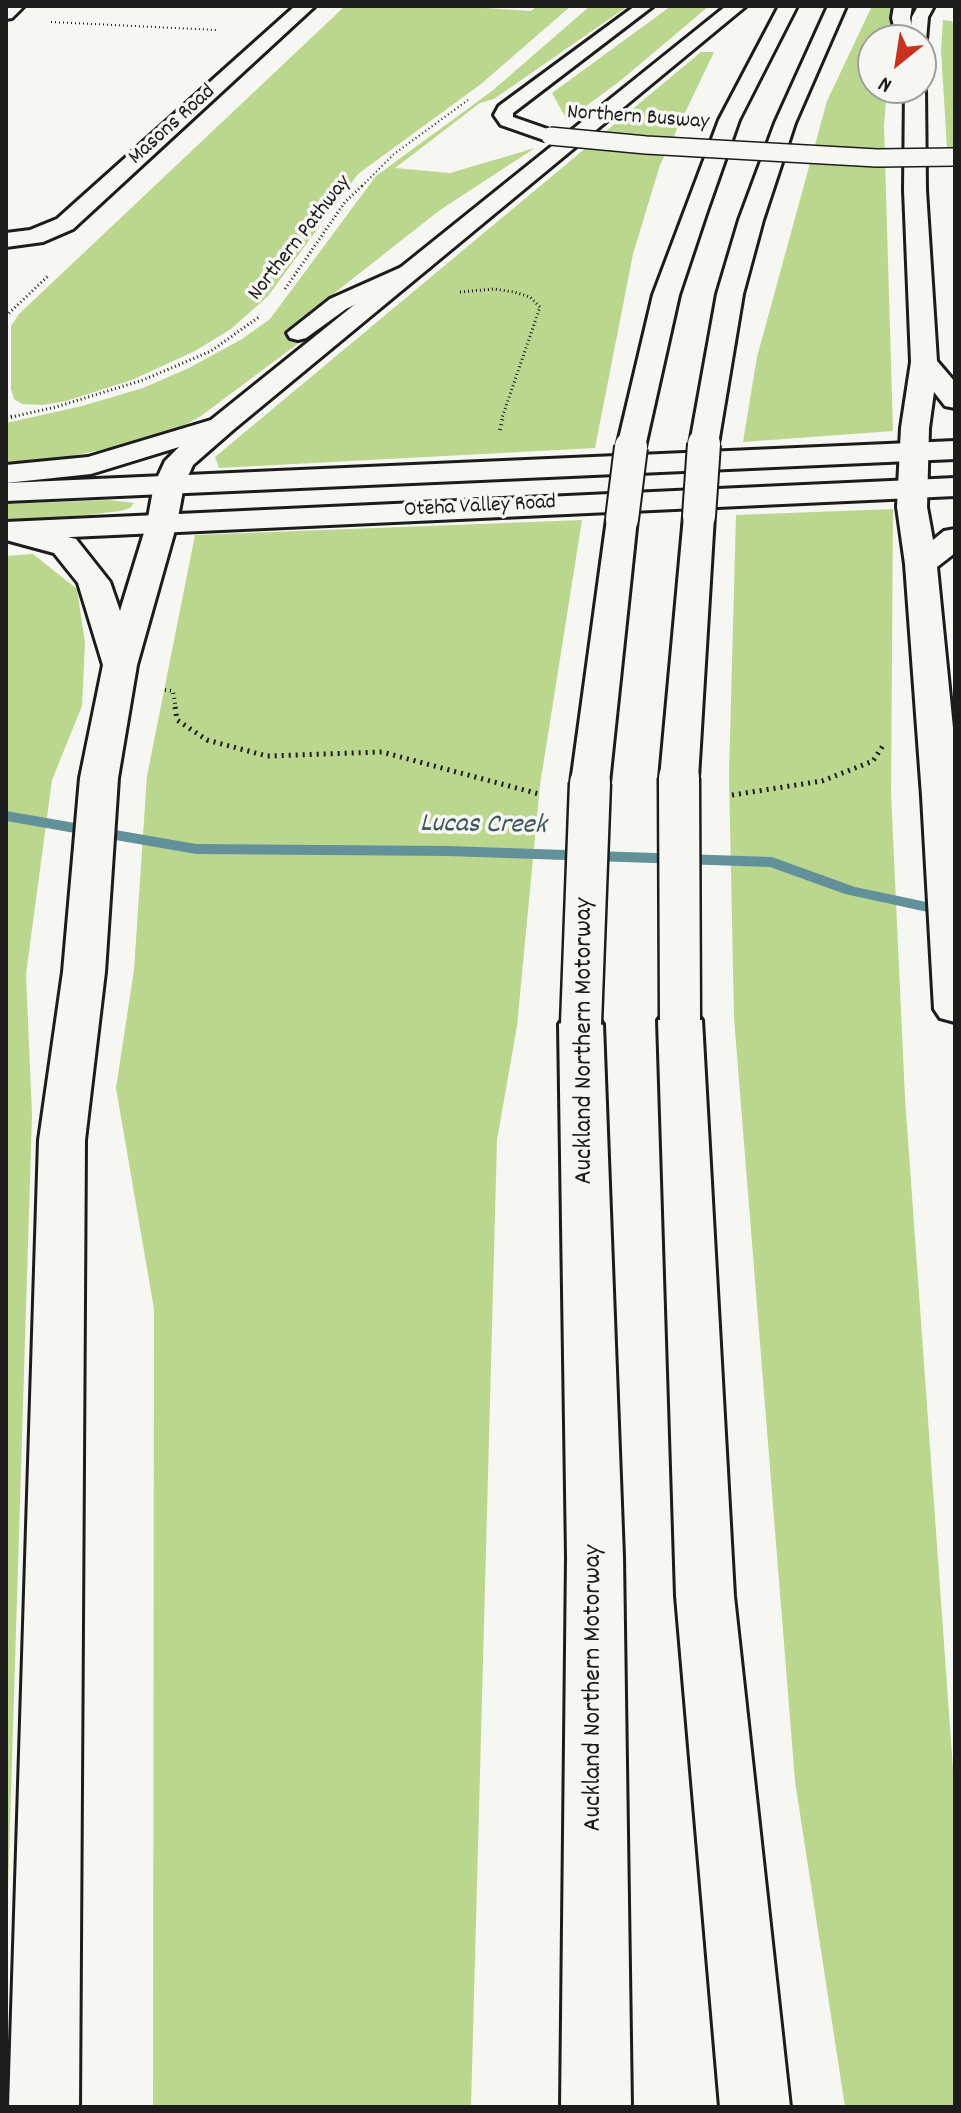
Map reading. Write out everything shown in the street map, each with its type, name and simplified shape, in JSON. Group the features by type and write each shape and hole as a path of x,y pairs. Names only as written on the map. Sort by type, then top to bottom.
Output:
{"main road":[{"path":"6,14 15,6"},
{"name":"Masons Road","path":"6,240 35,237 65,224 306,6"},
{"path":"44,2107 62,1140 84,972 99,778 120,665 162,523 169,485 180,461 223,424 737,6"},
{"name":"Auckland Northern Motorway","path":"596,2107 595,1557 581,1024 590,783 631,447 666,295 729,120 788,6"},
{"path":"755,2107 705,1596 680,1020 679,778 704,444 730,294 751,220 785,123 837,6"},
{"path":"915,104 915,190 924,362 912,489 941,796 955,1009"},
{"path":"924,362 955,400"},
{"path":"6,474 91,465 223,424"},
{"name":"Oteha Valley Road","path":"6,492 955,450"},
{"name":"Oteha Valley Road","path":"6,531 955,487"},
{"path":"6,531 65,546 94,582 120,665"},
{"path":"921,564 955,538"}],"lane":[{"name":"Northern Busway","path":"645,6 505,110 503,115 507,121 550,136 646,145 877,158 955,157"},
{"path":"298,333 338,304 422,264"}],"path":[{"path":"38,21 275,33"},
{"name":"Northern Pathway","path":"279,295 345,202 394,154 474,96"},
{"path":"460,292 479,289 514,292 530,297 540,307 505,403 501,426"},
{"name":"Northern Pathway","path":"6,417 56,407 143,380 211,351 261,316"}],"green space":[{"path":"345,6 453,6 531,11 537,6 571,6 481,84 358,174 268,296 231,329 195,351 132,380 43,405 22,404 14,399 11,389 11,326 19,314"},
{"path":"590,6 628,6 494,99 480,103 395,168 450,173 535,148 440,210 290,328 300,342 201,416 179,428 138,443 60,458 6,463 6,423 143,388 189,368 242,339 270,319 376,176 492,91"},
{"path":"671,6 709,6 620,81 567,120 552,93"},
{"path":"872,6 894,6 892,24 863,24"},
{"path":"943,20 952,21 955,31 955,147 947,148 941,50"},
{"path":"857,38 857,104 886,104 893,431 743,442 757,357 827,101"},
{"path":"701,52 714,52 660,165 633,254 595,448 219,468 215,457"},
{"path":"109,500 134,503 120,511 6,521 6,504"},
{"path":"893,509 891,793 905,1098 955,1797 955,2107 845,2107 795,1781 734,1018 729,774 736,515"},
{"path":"582,520 540,785 517,1026 497,1140 471,2107 153,2107 154,1309 116,1088 134,970 147,776 195,535"},
{"path":"33,554 77,589 85,643 82,706 52,780 26,974 32,1115 6,1954 6,556"}],"waterway":[{"name":"Lucas Creek","path":"6,816 196,849 448,851 772,862 851,891 955,913"}]}
